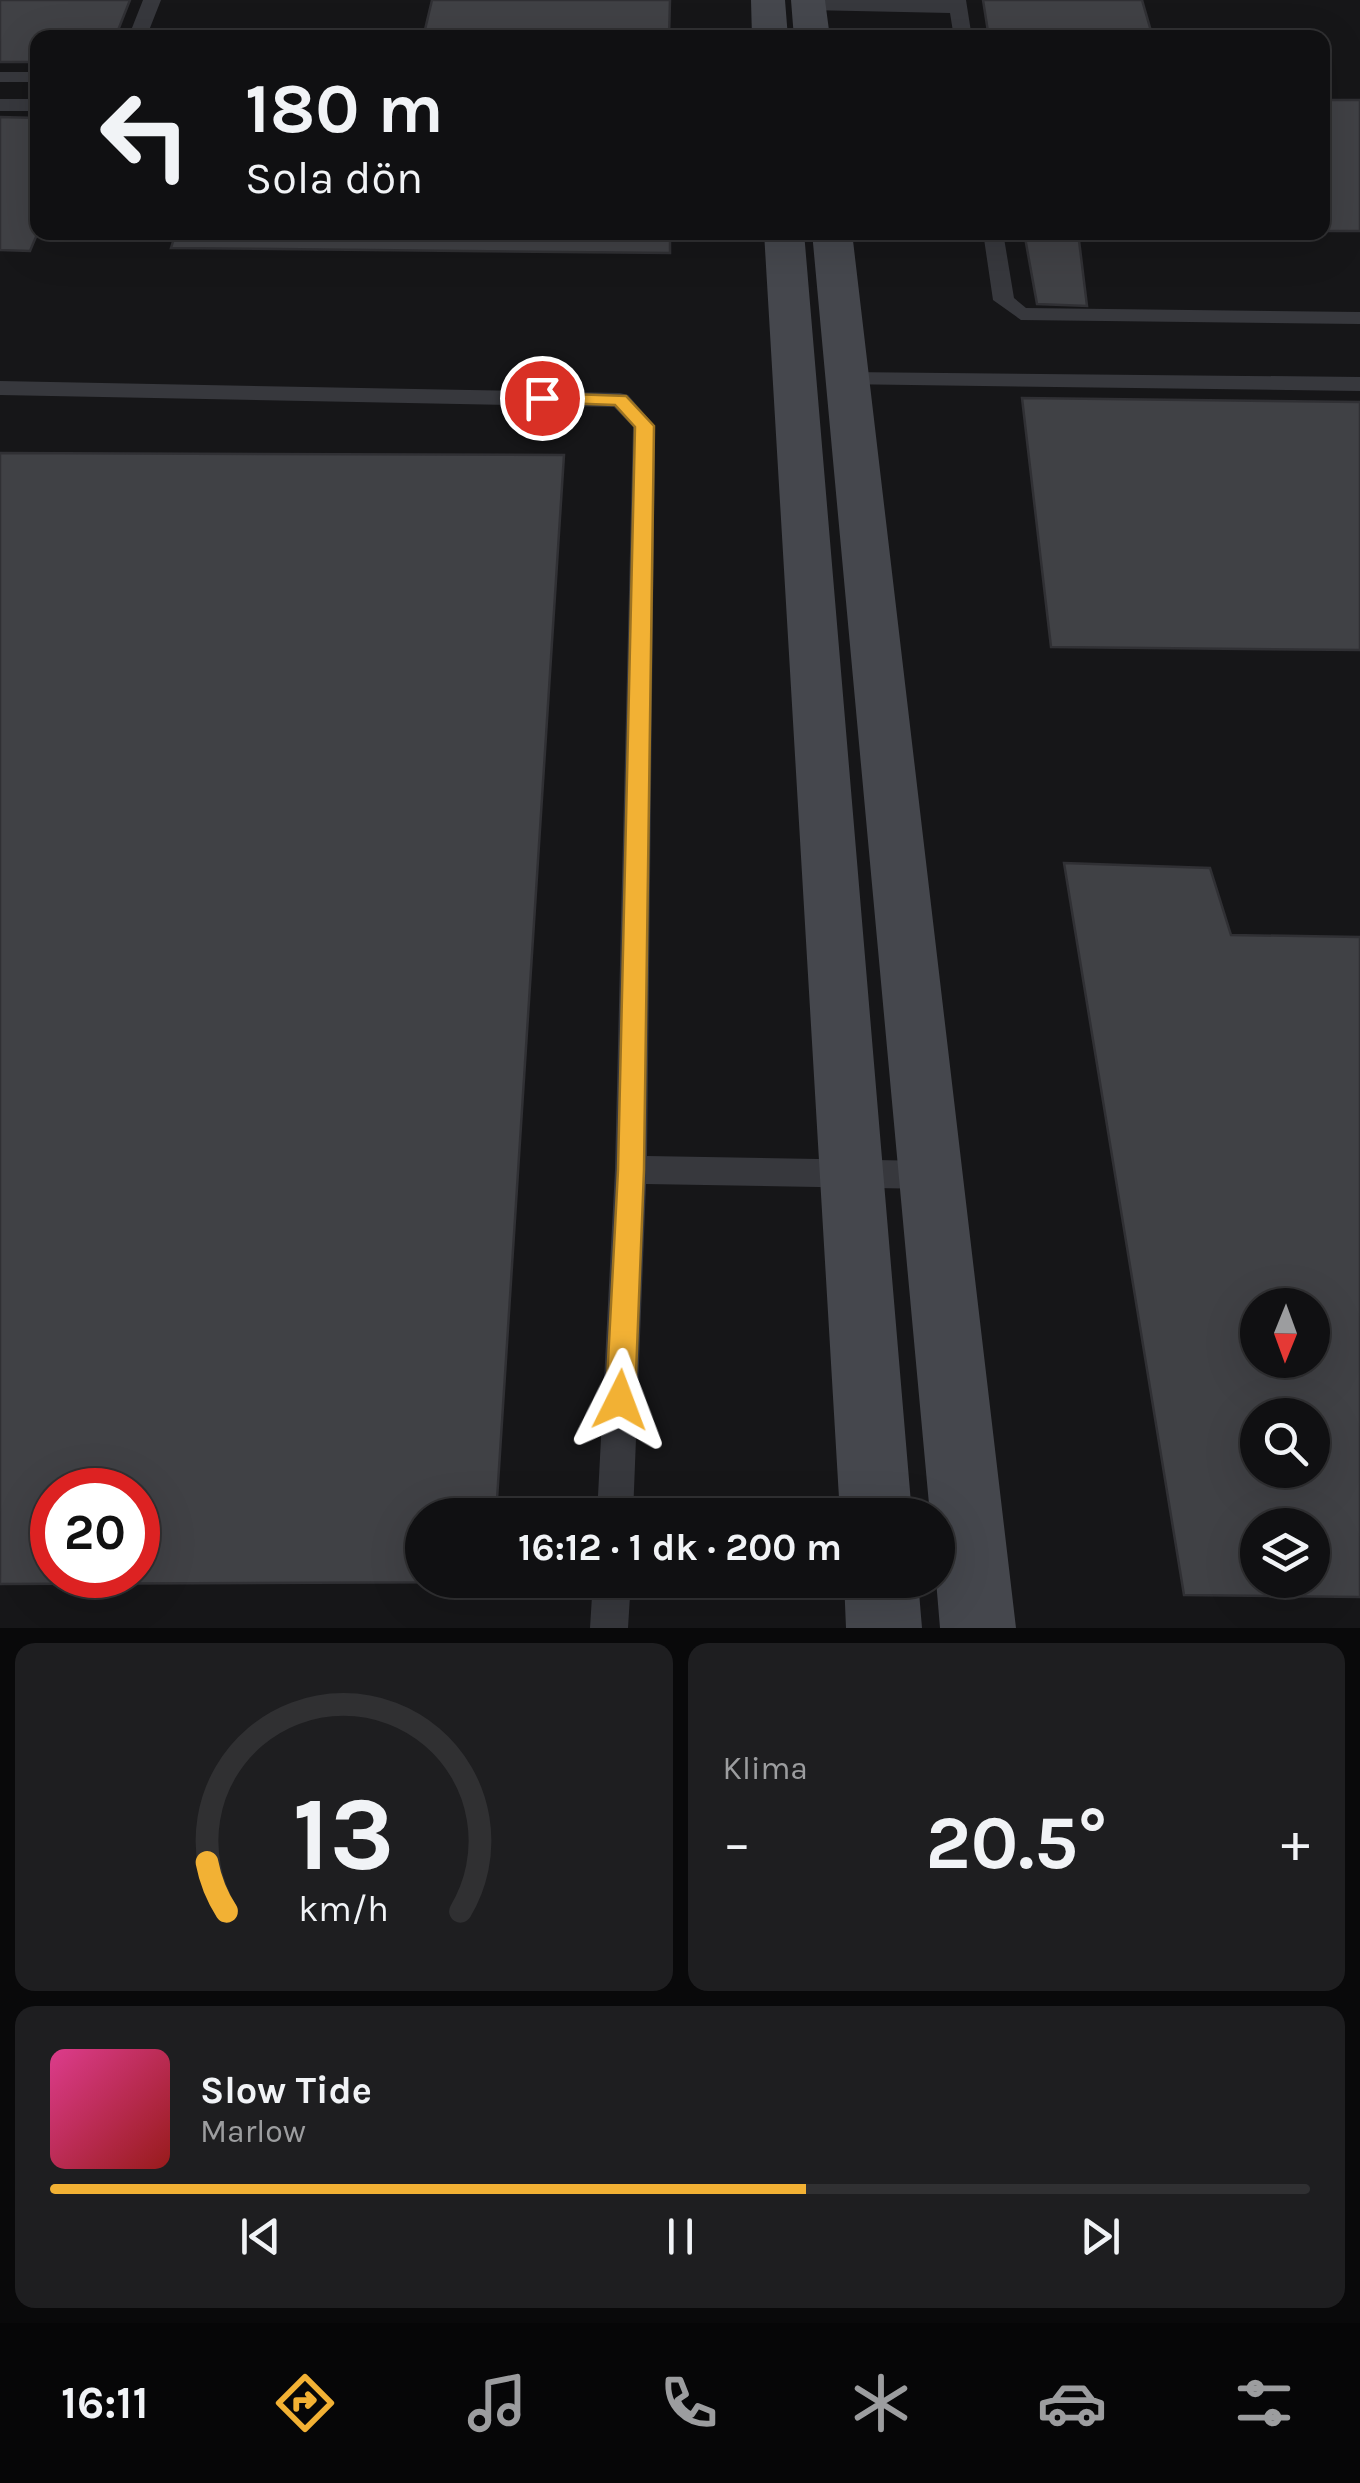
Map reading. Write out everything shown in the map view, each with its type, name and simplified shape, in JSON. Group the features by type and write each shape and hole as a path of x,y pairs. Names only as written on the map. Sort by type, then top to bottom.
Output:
{"street":[{"path":"768,0 770,30"},
{"path":"785,240 875,1498"},
{"path":"833,240 978,1628"},
{"path":"882,1598 884,1628"}],"lane":[{"path":"141,30 152,0"},
{"path":"809,14 907,3 957,4 962,30"},
{"path":"0,76 30,77"},
{"path":"0,105 30,105"},
{"path":"995,240 1004,300 1021,314 1360,318"},
{"path":"847,379 1360,384"},
{"path":"0,388 620,400 644,426 631,1170 616,1498"},
{"path":"631,1170 931,1175"},
{"path":"609,1628 611,1598"}],"building":[{"path":"0,0 130,0 118,30 30,30 30,62 0,62"},
{"path":"432,0 670,0 669,30 425,30"},
{"path":"983,0 1142,0 1151,30 988,30"},
{"path":"1330,100 1360,100 1360,231 1330,231"},
{"path":"0,117 30,118 30,240 35,240 30,251 0,250"},
{"path":"174,240 670,240 670,253 171,248"},
{"path":"1025,240 1079,240 1087,306 1037,304"},
{"path":"1022,398 1360,402 1360,650 1051,647"},
{"path":"0,453 564,455 497,1498 405,1498 405,1582 160,1583 160,1468 30,1468 30,1584 0,1584"},
{"path":"1064,863 1210,868 1231,935 1360,937 1360,1597 1330,1597 1330,1508 1240,1508 1240,1596 1184,1595"}],"route":[{"path":"542,398 620,400 644,426 631,1170 620,1400"}]}
